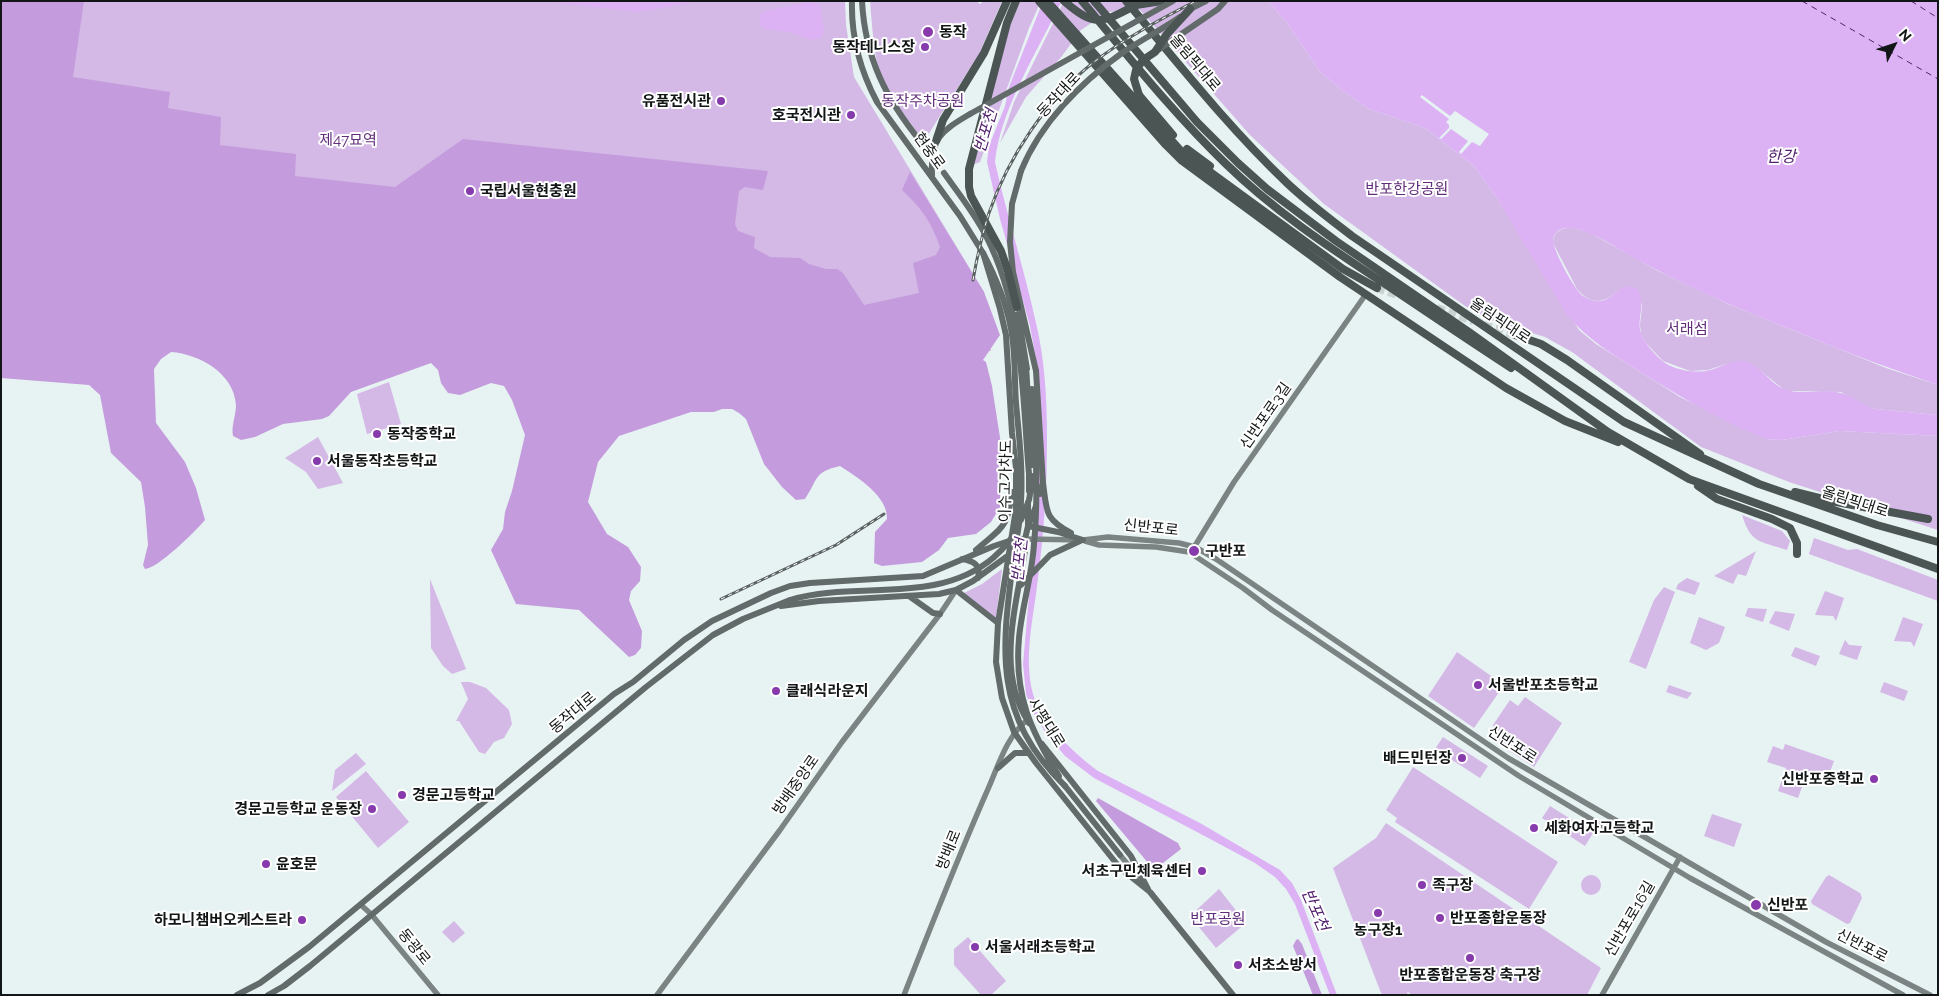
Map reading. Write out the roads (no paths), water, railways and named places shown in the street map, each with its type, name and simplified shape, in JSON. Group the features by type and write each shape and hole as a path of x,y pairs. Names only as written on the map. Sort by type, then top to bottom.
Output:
{"highway":[{"path":"936,141 943,120 984,53 1006,1"},
{"path":"1016,1 1007,23 970,169 969,187 971,196 1001,251 1017,308"},
{"path":"1039,1 1180,150 1343,269 1377,288"},
{"path":"1047,1 1077,41 1181,160 1366,294 1506,388 1565,421 1641,451"},
{"path":"1064,1 1090,20 1110,18 1140,3 1162,1"},
{"name":"올림픽대로","path":"1082,1 1197,135 1225,163 1270,202 1353,263 1465,339 1641,451 1689,479 1938,569"},
{"name":"올림픽대로","path":"1126,1 1214,107 1288,185 1352,236 1624,422 1752,481 1877,525 1938,542"},
{"name":"올림픽대로","path":"1094,2 1198,122 1238,163 1268,189 1336,241 1469,332 1584,415"},
{"path":"1190,9 1167,34 1155,52 1143,60 1136,70 1135,87 1139,95 1178,141 1222,174 1243,195"},
{"path":"1516,336 1541,344 1567,360 1711,463"},
{"path":"1689,479 1717,499 1772,519 1790,528 1797,542 1797,554"},
{"path":"1752,481 1831,501 1928,519"}],"main road":[{"name":"현충로","path":"852,1 855,39 863,72 869,86 878,102 960,216 983,253"},
{"name":"현충로","path":"862,1 866,36 880,82 901,117 920,142"},
{"name":"동작대로","path":"936,141 949,126 1173,1"},
{"name":"동작대로","path":"1029,336 1011,258 1010,228 1014,194 1026,158 1040,135 1067,102 1104,67 1190,9 1206,1"},
{"path":"1155,52 1218,9 1225,1"},
{"path":"932,177 932,155 936,141"},
{"path":"944,173 985,234 1017,308 1026,365 1032,389"},
{"name":"동작대로","path":"983,253 1006,335 1016,468 1016,509 1008,555"},
{"name":"이수고가차도","path":"983,253 994,275 1010,324 1022,464 1021,503 1005,623 1004,646 1008,685 1018,719 1027,738 1046,767 1065,786 1120,855"},
{"path":"1006,286 1013,309 1019,350 1029,474 1031,527"},
{"name":"신반포로3길","path":"1191,554 1234,482 1366,294"},
{"path":"1029,336 1036,371 1043,483 1048,516 1056,524 1083,540"},
{"path":"1029,336 1032,389"},
{"name":"동작대로","path":"268,995 284,986 310,966 371,914 486,822 646,687 713,635 743,619 790,600 818,593 906,588 944,583 971,573 985,564 1000,551 1016,532 1029,500 1033,476 1026,365"},
{"name":"이수고가차도","path":"1032,389 1038,494 1034,547 1019,638 1019,675 1023,704 1035,736 1065,786"},
{"name":"동작대로","path":"972,554 1005,525 1016,468"},
{"path":"1026,542 1043,483"},
{"path":"1031,527 1083,540"},
{"name":"신반포로","path":"1026,542 1034,539 1083,540 1108,537 1179,543 1195,547 1216,559 1508,758 1826,942 1930,995"},
{"name":"동작대로","path":"237,995 269,977 309,947 614,694 633,682 684,640 712,621 790,586 923,576 972,554 1012,540 1026,542"},
{"path":"1020,586 1050,555 1083,540"},
{"name":"신반포로","path":"1083,540 1099,545 1182,550 1191,554 1518,776 1816,948 1903,995"},
{"name":"동작대로","path":"775,607 819,601 939,594 956,590 978,578 1026,542"},
{"name":"사평대로","path":"1026,542 1012,630 1012,676 1018,703 1027,720 1055,760 1131,856 1150,892"},
{"name":"사평대로","path":"1008,555 998,623 996,662 1002,698 1015,731 1028,754 1120,868 1150,892"},
{"path":"962,559 972,561 978,566 980,571 978,578"},
{"path":"956,590 998,623"},
{"name":"방배중앙로","path":"657,995 956,590"},
{"path":"771,593 775,595 777,601 775,607"},
{"path":"909,596 933,613 940,614"},
{"name":"방배로","path":"904,995 978,810 1015,731 1027,720"},
{"path":"1015,731 1027,735 1055,760"},
{"path":"1036,763 1033,754 1038,750 1046,752"},
{"path":"998,768 1015,753 1028,754"},
{"name":"사평대로","path":"1120,855 1233,995"},
{"name":"신반포로16길","path":"1602,995 1676,868 1680,857"},
{"name":"동광로","path":"361,905 371,914 438,995"}],"water":[{"path":"543,1 699,1 640,12"},
{"name":"반포천","path":"1043,1 1062,1 1012,101 998,142 995,162 1036,323 1042,351 1045,380 1047,439 1045,509 1029,650 1030,679 1033,694 1043,715 1060,737 1098,771 1200,823 1280,870 1292,883 1301,900 1337,995 1330,995 1295,904 1286,889 1275,877 1255,863 1094,778 1065,756 1047,735 1033,712 1026,694 1023,664 1034,539 1036,359 1030,326 1000,219 987,162 989,146 1005,106 1009,87"},
{"name":"한강","path":"1268,1 1938,1 1938,385 1851,354 1726,303 1659,271 1589,233 1567,228 1558,231 1553,240 1565,270 1579,293 1583,296 1593,301 1601,301 1624,287 1630,286 1637,289 1641,298 1641,334 1653,352 1670,366 1697,372 1743,361 1754,365 1779,386 1791,391 1834,392 1845,394 1875,409 1938,415 1938,436 1840,431 1782,440 1767,439 1701,408 1600,346 1567,315 1495,195 1474,166 1425,128 1369,109 1342,90 1320,72 1287,23"},
{"path":"808,2 820,5 824,31 821,38 813,40 789,32 765,29 761,26 759,16 762,12"}],"tunnel":[{"path":"921,142 944,173"},
{"path":"1377,288 1400,296"},
{"path":"1437,308 1473,321"},
{"path":"1484,325 1515,335"}],"railway":[{"path":"973,280 984,230 997,192 1018,150 1045,111 1060,93 1106,53 1144,29 1196,1"},
{"path":"721,599 836,545 884,514"}],"place":[{"name":"동작","path":"928,32"},
{"name":"동작테니스장","path":"925,47"},
{"name":"유품전시관","path":"721,101"},
{"name":"호국전시관","path":"851,115"},
{"name":"국립서울현충원","path":"470,191"},
{"name":"동작중학교","path":"377,434"},
{"name":"서울동작초등학교","path":"317,461"},
{"name":"구반포","path":"1194,551"},
{"name":"서울반포초등학교","path":"1478,685"},
{"name":"클래식라운지","path":"776,691"},
{"name":"배드민턴장","path":"1462,758"},
{"name":"신반포중학교","path":"1874,779"},
{"name":"경문고등학교","path":"402,795"},
{"name":"경문고등학교 운동장","path":"372,809"},
{"name":"세화여자고등학교","path":"1534,828"},
{"name":"윤호문","path":"266,864"},
{"name":"서초구민체육센터","path":"1202,871"},
{"name":"족구장","path":"1422,885"},
{"name":"신반포","path":"1756,905"},
{"name":"농구장1","path":"1378,913"},
{"name":"반포종합운동장","path":"1440,918"},
{"name":"하모니챔버오케스트라","path":"302,920"},
{"name":"서울서래초등학교","path":"975,947"},
{"name":"반포종합운동장 축구장","path":"1470,958"},
{"name":"서초소방서","path":"1238,965"}],"park label":[{"name":"동작주차공원","path":"923,101"},
{"name":"제47묘역","path":"348,140"},
{"name":"반포한강공원","path":"1407,189"},
{"name":"서래섬","path":"1687,329"},
{"name":"반포공원","path":"1218,919"}]}
